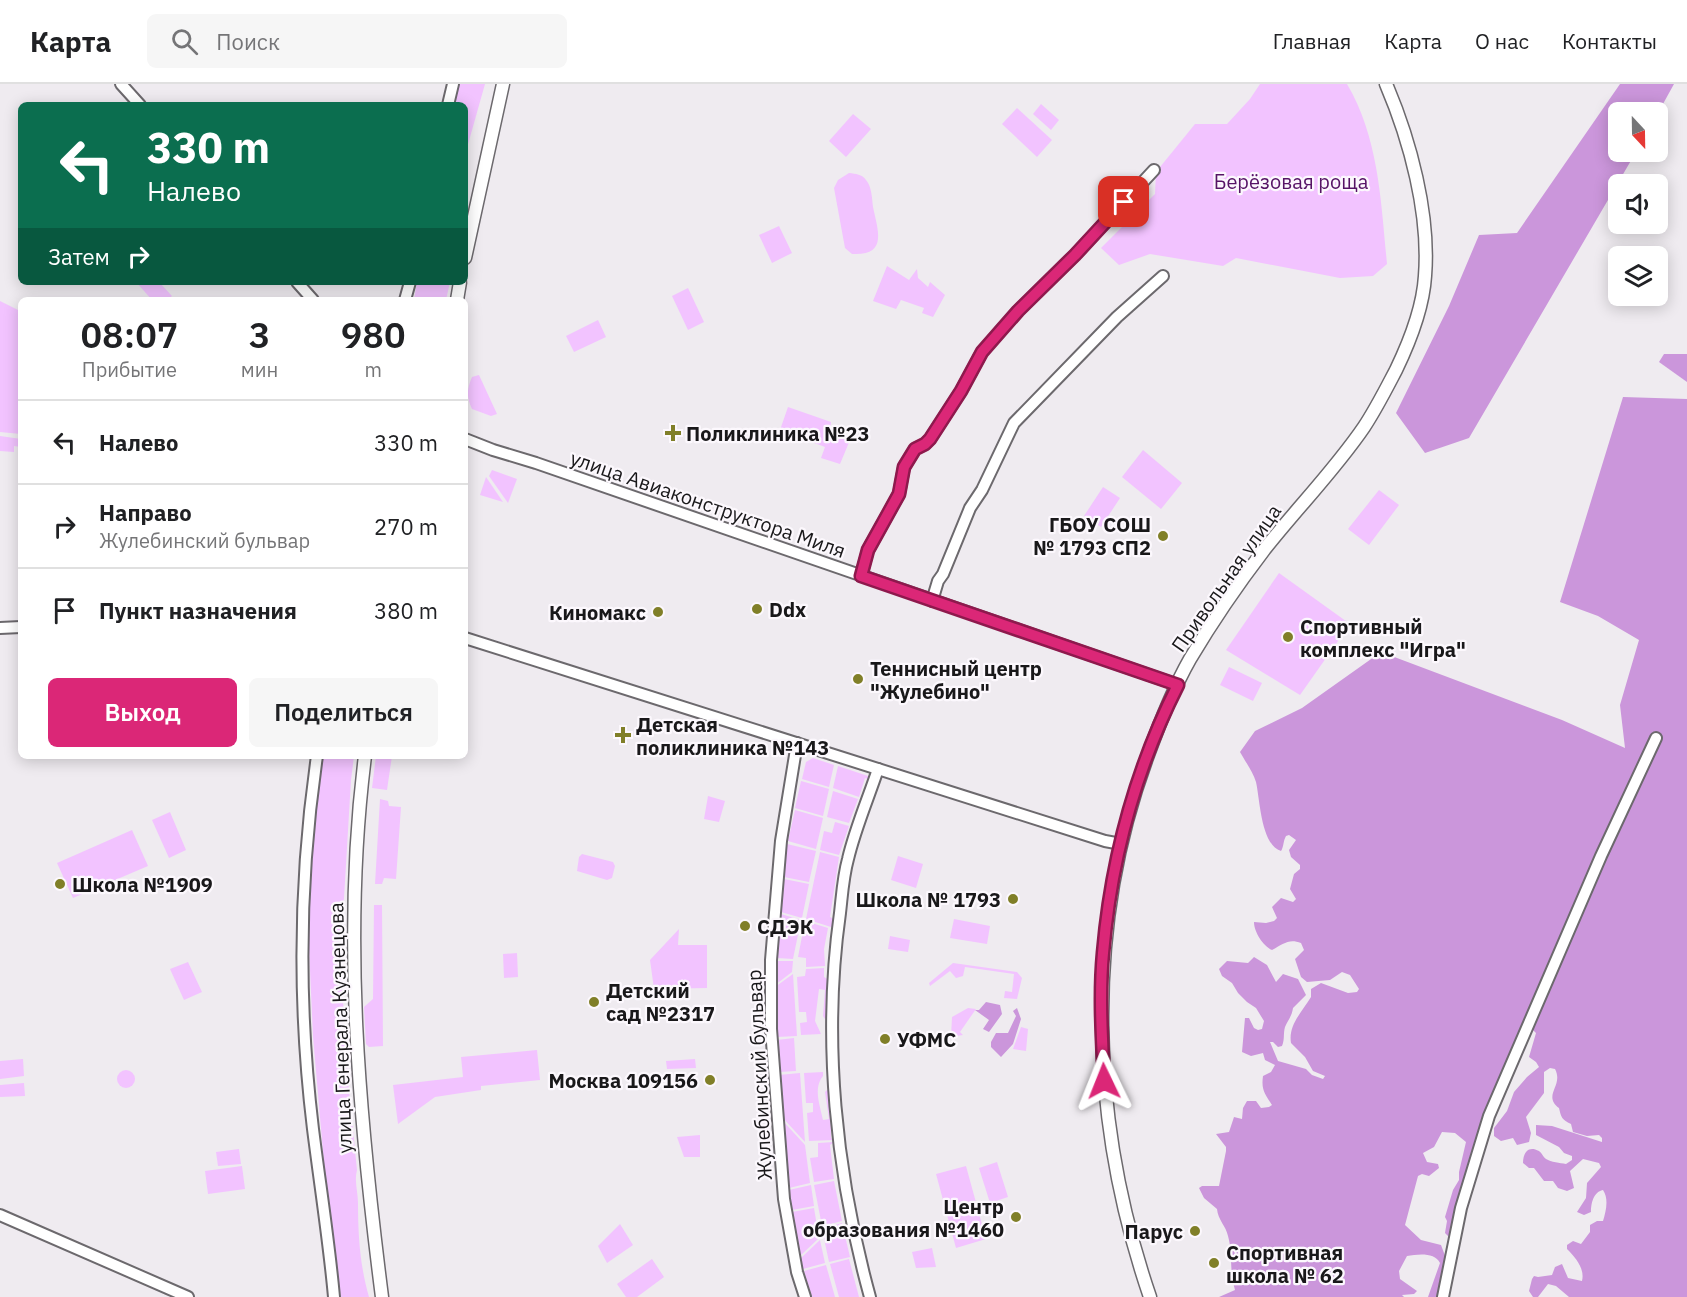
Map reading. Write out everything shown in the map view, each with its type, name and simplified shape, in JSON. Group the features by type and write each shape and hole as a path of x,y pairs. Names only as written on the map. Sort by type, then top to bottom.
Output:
{"main road":[{"path":"468,244 502,84"},
{"name":"Привольная улица","path":"1150,1297 1139,1266 1116,1163 1104,1081 1101,1017 1103,954 1107,916 1120,844 1134,792 1161,717 1190,660 1264,551 1328,475 1365,426 1382,397 1415,324 1425,275 1422,211 1400,116 1386,84"},
{"name":"улица Генерала Кузнецова","path":"365,759 354,887 355,1002 363,1141 382,1297"}],"street":[{"path":"121,84 137,102"},
{"path":"449,102 453,84"},
{"path":"861,576 868,550 899,494 904,467 915,449 930,439 961,391 982,352 1018,311 1075,255 1154,170"},
{"path":"932,601 938,581 970,508 982,489 1014,423 1117,317 1163,276"},
{"path":"300,285 310,297"},
{"name":"улица Авиаконструктора Миля","path":"468,440 1178,685"},
{"path":"0,628 18,627"},
{"path":"468,639 1120,844"},
{"path":"1443,1297 1461,1208 1489,1116 1601,856 1656,738"},
{"name":"Жулебинский бульвар","path":"797,743 781,840 771,960 771,1019 784,1199 797,1272 805,1297"},
{"path":"317,759 309,821 302,945 313,1129 334,1297"},
{"path":"870,1297 843,1171 834,1081 832,1028 836,939 847,860 878,769"},
{"path":"0,1215 188,1297"}],"green space":[{"path":"457,84 485,84 468,144 468,102 453,102"},
{"name":"Берёзовая роща","path":"1260,84 1347,84 1366,126 1377,171 1387,264 1373,276 1340,278 1236,258 1223,266 1150,254 1119,265 1101,248 1155,194 1156,172 1195,124 1227,124 1250,99"},
{"path":"1041,104 1059,120 1051,130 1033,114"},
{"path":"1017,108 1052,140 1037,157 1002,124"},
{"path":"853,114 871,129 846,157 829,141"},
{"path":"849,173 864,178 869,186 878,233 876,246 863,254 852,254 845,248 834,188 838,180"},
{"path":"779,226 792,253 772,263 759,235"},
{"path":"887,266 909,280 917,269 918,278 928,287 930,282 945,295 933,317 922,313 924,308 901,300 896,309 873,301"},
{"path":"139,285 162,285 172,296 171,297 149,297"},
{"path":"416,285 449,285 447,297 414,297"},
{"path":"688,288 704,322 688,330 672,296"},
{"path":"0,301 18,310 18,434 0,432"},
{"path":"598,320 606,337 574,352 566,336"},
{"path":"479,375 497,414 491,416 472,409 468,389 472,377"},
{"path":"788,407 831,422 830,431 835,436 850,440 840,464 821,458 825,447 780,430"},
{"path":"0,436 18,439 18,447 14,446 14,452 0,451"},
{"path":"1143,450 1182,483 1161,509 1122,477"},
{"path":"492,470 517,479 508,503 489,476"},
{"path":"486,477 503,502 480,495"},
{"path":"1103,487 1120,498 1101,527 1084,516"},
{"path":"1379,490 1399,505 1369,545 1348,529"},
{"name":"Спортивный комплекс \"Игра\"","path":"1279,573 1350,624 1300,695 1226,650"},
{"path":"1229,667 1262,683 1253,701 1220,685"},
{"path":"813,758 834,765 829,787 802,779 806,762"},
{"path":"322,759 354,759 339,938 348,1081 357,1170 359,1239 363,1274 369,1297 339,1297 325,1175 313,1036 308,926 315,816"},
{"path":"376,759 392,759 387,790 372,788"},
{"path":"838,766 871,777 870,780 865,778 859,797 833,788"},
{"path":"801,781 829,789 823,816 795,808"},
{"path":"833,791 858,799 849,823 827,817"},
{"path":"708,796 725,801 719,822 704,819"},
{"path":"380,799 388,801 389,806 401,807 396,879 384,878 382,884 375,884"},
{"path":"795,810 823,818 816,849 788,841"},
{"path":"170,812 186,850 169,858 152,820"},
{"path":"835,822 849,826 839,855 820,850 824,831 832,833"},
{"path":"132,830 148,866 73,898 57,863"},
{"path":"787,844 816,851 809,882 784,877"},
{"path":"820,852 839,857 830,917 836,920 834,928 806,919"},
{"path":"582,854 613,862 615,866 612,878 607,880 577,871 579,857"},
{"path":"898,856 923,864 916,888 891,880"},
{"path":"784,879 809,884 802,918 781,912"},
{"path":"374,905 382,905 383,1046 369,1047 366,1044 364,1007 373,999"},
{"path":"781,914 801,920 793,959 777,958"},
{"path":"954,919 990,926 987,944 950,938"},
{"path":"805,921 828,928 824,949 825,966 806,967 806,958 798,957"},
{"path":"679,929 678,945 707,945 707,988 654,989 650,960"},
{"path":"890,936 910,940 908,952 888,949"},
{"path":"517,953 518,977 504,978 503,954"},
{"path":"776,961 793,961 792,972 775,985"},
{"path":"188,962 202,992 184,1000 170,969"},
{"path":"953,963 1017,972 1022,978 1017,999 1004,998 1005,991 1012,992 1014,974 965,967 963,976 956,978 950,971 930,986 929,983"},
{"path":"824,968 824,977 829,980 830,987 826,988 826,1002 830,1005 830,1014 825,1019 823,1016 825,990 819,989 815,1021 821,1034 801,1035 800,1023 807,1022 806,1012 799,1012 797,977 805,976 806,969"},
{"path":"793,974 797,1036 777,1037 775,987"},
{"path":"968,1008 976,1009 960,1032 963,1035 951,1037 952,1017"},
{"path":"1021,1027 1028,1029 1026,1051 1013,1049"},
{"path":"794,1038 796,1071 779,1072 777,1040"},
{"path":"537,1050 540,1080 481,1086 481,1090 435,1097 398,1124 393,1085 463,1077 461,1057"},
{"path":"23,1059 24,1076 0,1079 0,1061"},
{"path":"695,1059 696,1068 667,1069 666,1061"},
{"path":"126,1070 132,1073 135,1079 132,1085 126,1088 120,1085 117,1079 120,1073"},
{"path":"823,1072 818,1086 819,1103 823,1120 829,1119 825,1092 827,1090 830,1092 831,1138 834,1140 809,1141 807,1113 813,1112 813,1103 806,1103 804,1073"},
{"path":"800,1073 805,1142 782,1117 779,1075"},
{"path":"24,1083 25,1096 0,1097 0,1085"},
{"path":"782,1120 805,1145 810,1183 789,1188"},
{"path":"700,1135 700,1157 684,1157 677,1137"},
{"path":"834,1142 830,1145 834,1179 814,1182 810,1158 818,1157 818,1143"},
{"path":"239,1149 241,1164 218,1166 216,1152"},
{"path":"997,1162 1008,1197 990,1203 979,1168"},
{"path":"242,1166 245,1189 208,1194 205,1171"},
{"path":"966,1166 986,1239 956,1248 936,1174"},
{"path":"834,1181 842,1221 822,1226 814,1185"},
{"path":"811,1185 814,1206 792,1210 789,1190"},
{"path":"814,1208 819,1238 800,1256 792,1212"},
{"path":"842,1223 850,1257 829,1262 822,1229"},
{"path":"620,1224 633,1245 607,1263 598,1246"},
{"path":"820,1240 825,1263 803,1269 801,1258"},
{"path":"932,1248 936,1267 916,1268 912,1252"},
{"path":"652,1259 664,1277 637,1297 626,1297 617,1284"},
{"path":"849,1259 859,1297 839,1297 830,1264"},
{"path":"826,1265 835,1297 812,1297 804,1271"}],"shaded area":[{"path":"1620,84 1674,84 1664,102 1608,102 1608,162 1630,162 1623,174 1608,174 1608,200 1469,438 1425,453 1396,413 1449,306 1479,235 1517,233"},
{"path":"1664,354 1687,354 1687,382 1659,362"},
{"path":"1623,397 1687,399 1687,1297 1569,1297 1556,1286 1548,1284 1538,1297 1533,1297 1529,1291 1534,1276 1552,1275 1555,1267 1562,1264 1568,1278 1582,1281 1581,1268 1567,1249 1567,1245 1573,1241 1581,1244 1590,1232 1590,1225 1603,1221 1606,1201 1603,1190 1600,1191 1593,1199 1591,1212 1584,1215 1577,1212 1586,1198 1587,1183 1601,1167 1599,1163 1583,1159 1570,1171 1574,1188 1567,1191 1558,1188 1553,1181 1544,1181 1534,1168 1529,1168 1523,1163 1525,1153 1532,1149 1539,1151 1546,1159 1553,1162 1566,1164 1572,1160 1572,1156 1536,1135 1536,1125 1552,1126 1602,1142 1599,1135 1587,1136 1573,1132 1571,1124 1562,1118 1559,1108 1552,1099 1557,1080 1555,1069 1550,1068 1544,1072 1544,1093 1526,1117 1531,1133 1529,1142 1517,1145 1513,1138 1501,1141 1494,1136 1494,1128 1507,1111 1514,1092 1539,1067 1529,1057 1536,1033 1529,1030 1483,1131 1477,1136 1478,1144 1455,1210 1452,1235 1448,1236 1445,1233 1447,1221 1445,1217 1453,1190 1459,1180 1466,1142 1455,1133 1442,1132 1434,1147 1423,1153 1427,1162 1438,1164 1439,1168 1429,1176 1422,1174 1418,1176 1405,1225 1421,1240 1441,1245 1447,1261 1439,1297 1428,1297 1440,1263 1438,1259 1430,1255 1421,1254 1407,1256 1399,1271 1400,1279 1417,1291 1414,1294 1402,1295 1404,1297 1219,1297 1235,1290 1229,1242 1217,1209 1204,1198 1199,1188 1219,1186 1226,1147 1216,1134 1229,1132 1234,1117 1242,1119 1243,1108 1247,1101 1256,1101 1261,1108 1272,1105 1264,1092 1263,1076 1271,1072 1275,1065 1265,1060 1263,1053 1251,1056 1242,1052 1245,1018 1249,1018 1254,1028 1258,1030 1262,1029 1264,1021 1256,1008 1238,993 1232,983 1222,976 1219,969 1227,961 1248,963 1254,957 1267,965 1276,982 1283,974 1298,979 1306,995 1293,1008 1285,1027 1282,1046 1278,1047 1270,1042 1278,1061 1306,1069 1312,1075 1323,1079 1325,1076 1313,1071 1305,1057 1291,1043 1294,1024 1311,997 1311,989 1321,983 1348,993 1357,992 1359,989 1350,975 1342,972 1330,980 1307,982 1301,977 1295,959 1304,950 1301,943 1289,941 1272,950 1262,942 1257,934 1254,922 1274,921 1277,918 1272,907 1281,898 1293,902 1296,899 1290,889 1294,874 1300,869 1300,865 1291,857 1289,850 1296,840 1289,835 1286,836 1281,851 1269,840 1262,821 1256,782 1240,752 1255,731 1302,708 1381,652 1562,720 1625,748 1620,705 1639,640 1598,616 1560,602"},
{"path":"986,1002 1000,1005 1002,1014 989,1032 983,1029 989,1020 975,1010 979,1010"},
{"path":"1017,1008 1021,1019 1013,1044 1001,1057 991,1047 991,1042 996,1033 1008,1033 1016,1016 1013,1011"}],"place":[{"name":"Поликлиника №23","path":"673,433"},
{"name":"ГБОУ СОШ № 1793 СП2","path":"1163,536"},
{"name":"Ddx","path":"757,609"},
{"name":"Киномакс","path":"658,612"},
{"name":"Спортивный комплекс \"Игра\"","path":"1288,637"},
{"name":"Теннисный центр \"Жулебино\"","path":"858,679"},
{"name":"Детская поликлиника №143","path":"623,735"},
{"name":"Школа №1909","path":"60,884"},
{"name":"Школа № 1793","path":"1013,899"},
{"name":"СДЭК","path":"745,926"},
{"name":"Детский сад №2317","path":"594,1002"},
{"name":"УФМС","path":"885,1039"},
{"name":"Москва 109156","path":"710,1080"},
{"name":"Центр образования №1460","path":"1016,1217"},
{"name":"Парус","path":"1195,1231"},
{"name":"Спортивная школа № 62","path":"1214,1263"}],"route":[{"path":"1104,1081 1101,1017 1103,954 1109,902 1120,844 1134,792 1161,717 1178,685 861,576 868,550 899,494 904,467 915,449 930,439 961,391 982,352 1018,311 1075,255 1124,202"}]}
